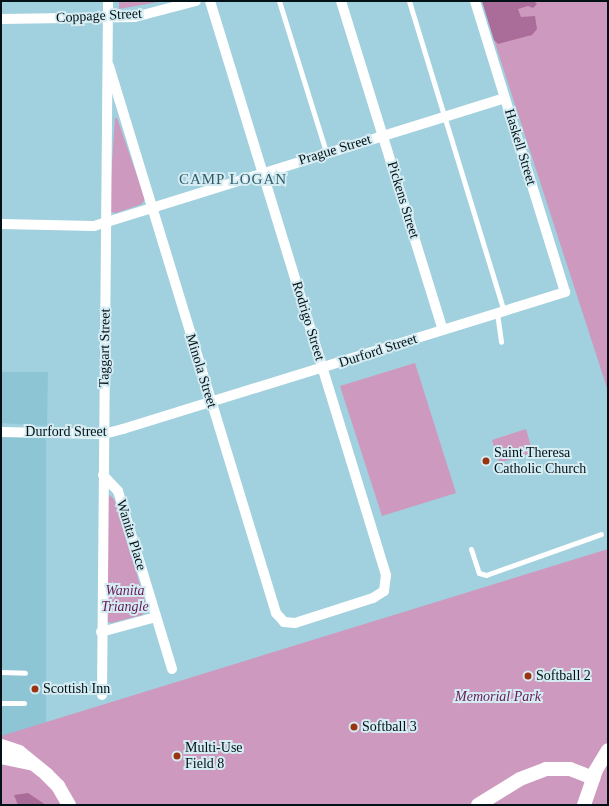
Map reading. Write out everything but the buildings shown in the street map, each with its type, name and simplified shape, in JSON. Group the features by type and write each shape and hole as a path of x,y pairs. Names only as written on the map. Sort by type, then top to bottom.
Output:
{"street":[{"name":"Taggart Street","path":"102,695 101,632 109,66 108,1"},
{"name":"Coppage Street","path":"1,19 108,19 135,17 196,1"},
{"name":"Rodrigo Street","path":"210,1 386,575 384,591 373,598 335,610"},
{"name":"Pickens Street","path":"341,1 443,330"},
{"name":"Haskell Street","path":"476,1 565,292"},
{"name":"Minola Street","path":"109,66 210,401 276,613 284,622 295,622 335,610"},
{"name":"Prague Street","path":"1,224 94,226 326,152 505,98"},
{"name":"Durford Street","path":"1,432 104,434 210,401 323,369 565,292"},
{"name":"Wanita Place","path":"103,475 118,491 172,669"},
{"path":"101,632 156,618"},
{"path":"1,746 19,752 58,786 69,805"},
{"path":"584,805 593,778 608,750"},
{"path":"1,758 31,763"},
{"path":"478,805 520,779 546,769 570,769 593,778"}],"lane":[{"path":"279,1 326,152"},
{"path":"409,1 501,312 501,342"},
{"path":"471,549 480,573 486,575 601,534"},
{"path":"1,672 25,672"},
{"path":"1,703 24,703"}],"shaded area":[{"path":"482,1 534,1 537,4 533,8 528,6 518,9 521,17 535,16 537,29 532,35 498,44 494,40"},
{"path":"1,372 48,372 47,426 1,423"},
{"path":"1,436 46,437 46,724 5,736 1,736"},
{"path":"28,793 45,805 18,805 14,795"}],"green space":[{"path":"119,1 164,1 119,9"},
{"path":"482,1 608,1 608,391 494,40"},
{"path":"115,118 117,118 145,199 142,204 116,213 111,212 109,208"},
{"path":"415,363 456,493 382,516 340,386"},
{"path":"526,429 533,453 499,463 492,440"},
{"name":"Wanita Triangle","path":"108,494 114,499 147,608 142,615 111,623 106,621"},
{"name":"Memorial Park","path":"608,549 608,805 1,805 1,736"}],"place":[{"name":"Saint Theresa Catholic Church","path":"486,461"},
{"name":"Softball 2","path":"528,676"},
{"name":"Scottish Inn","path":"35,689"},
{"name":"Softball 3","path":"354,727"},
{"name":"Multi-Use Field 8","path":"177,756"}],"district":[{"name":"CAMP LOGAN","path":"233,180"}]}
